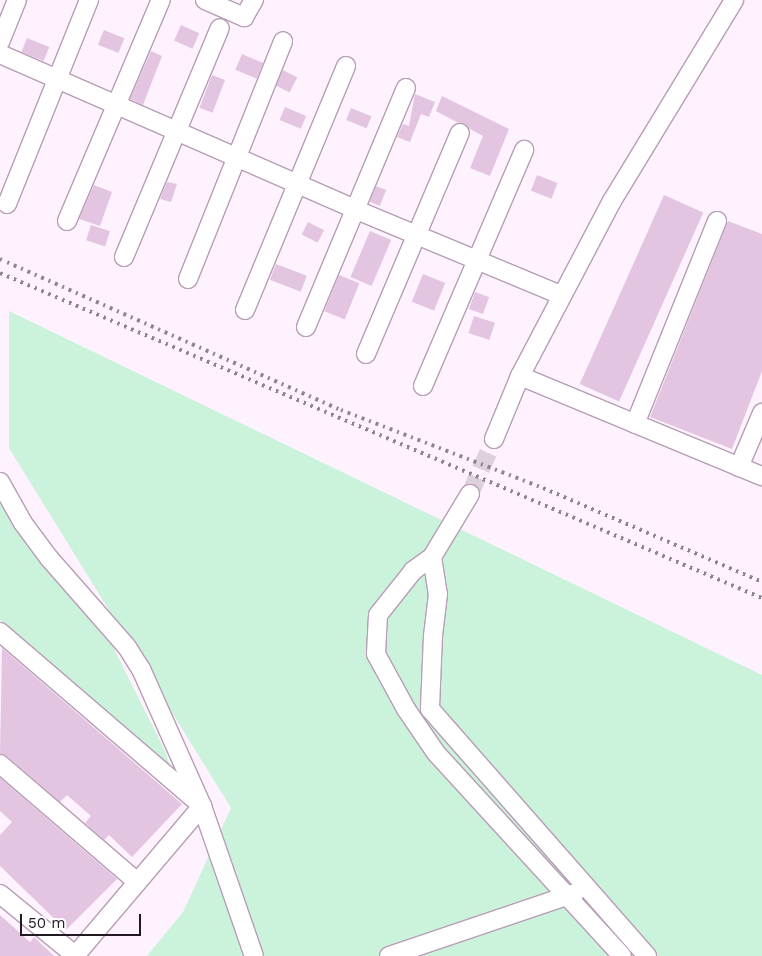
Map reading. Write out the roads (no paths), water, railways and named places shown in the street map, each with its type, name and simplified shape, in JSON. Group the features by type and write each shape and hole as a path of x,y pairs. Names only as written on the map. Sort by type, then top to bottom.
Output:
{"street":[{"path":"0,42 17,0"},
{"path":"6,204 89,0"},
{"path":"67,221 161,0"},
{"path":"206,0 244,17 254,0"},
{"path":"494,439 520,376 612,201 734,0"},
{"path":"124,257 220,28"},
{"path":"188,279 283,42"},
{"path":"0,54 416,236 561,295"},
{"path":"245,310 346,66"},
{"path":"306,328 406,88"},
{"path":"366,354 460,132"},
{"path":"423,386 524,150"},
{"path":"635,424 717,221"},
{"path":"520,376 762,476"},
{"path":"740,467 762,413"},
{"path":"0,482 22,523 49,558 127,646 141,669 202,806 254,956"},
{"path":"470,494 432,558 413,571 378,615 375,632 376,654 406,710 436,753 622,956"},
{"path":"432,558 438,594 433,636 430,709 647,956"},
{"path":"0,632 202,806"},
{"path":"406,710 430,709"},
{"path":"0,764 137,882"},
{"path":"0,895 76,956 202,806"},
{"path":"389,956 568,898 586,887"}],"tunnel":[{"path":"470,494 494,439"}],"railway":[{"path":"0,259 341,410 543,488 762,582"},
{"path":"0,273 762,598"}]}
